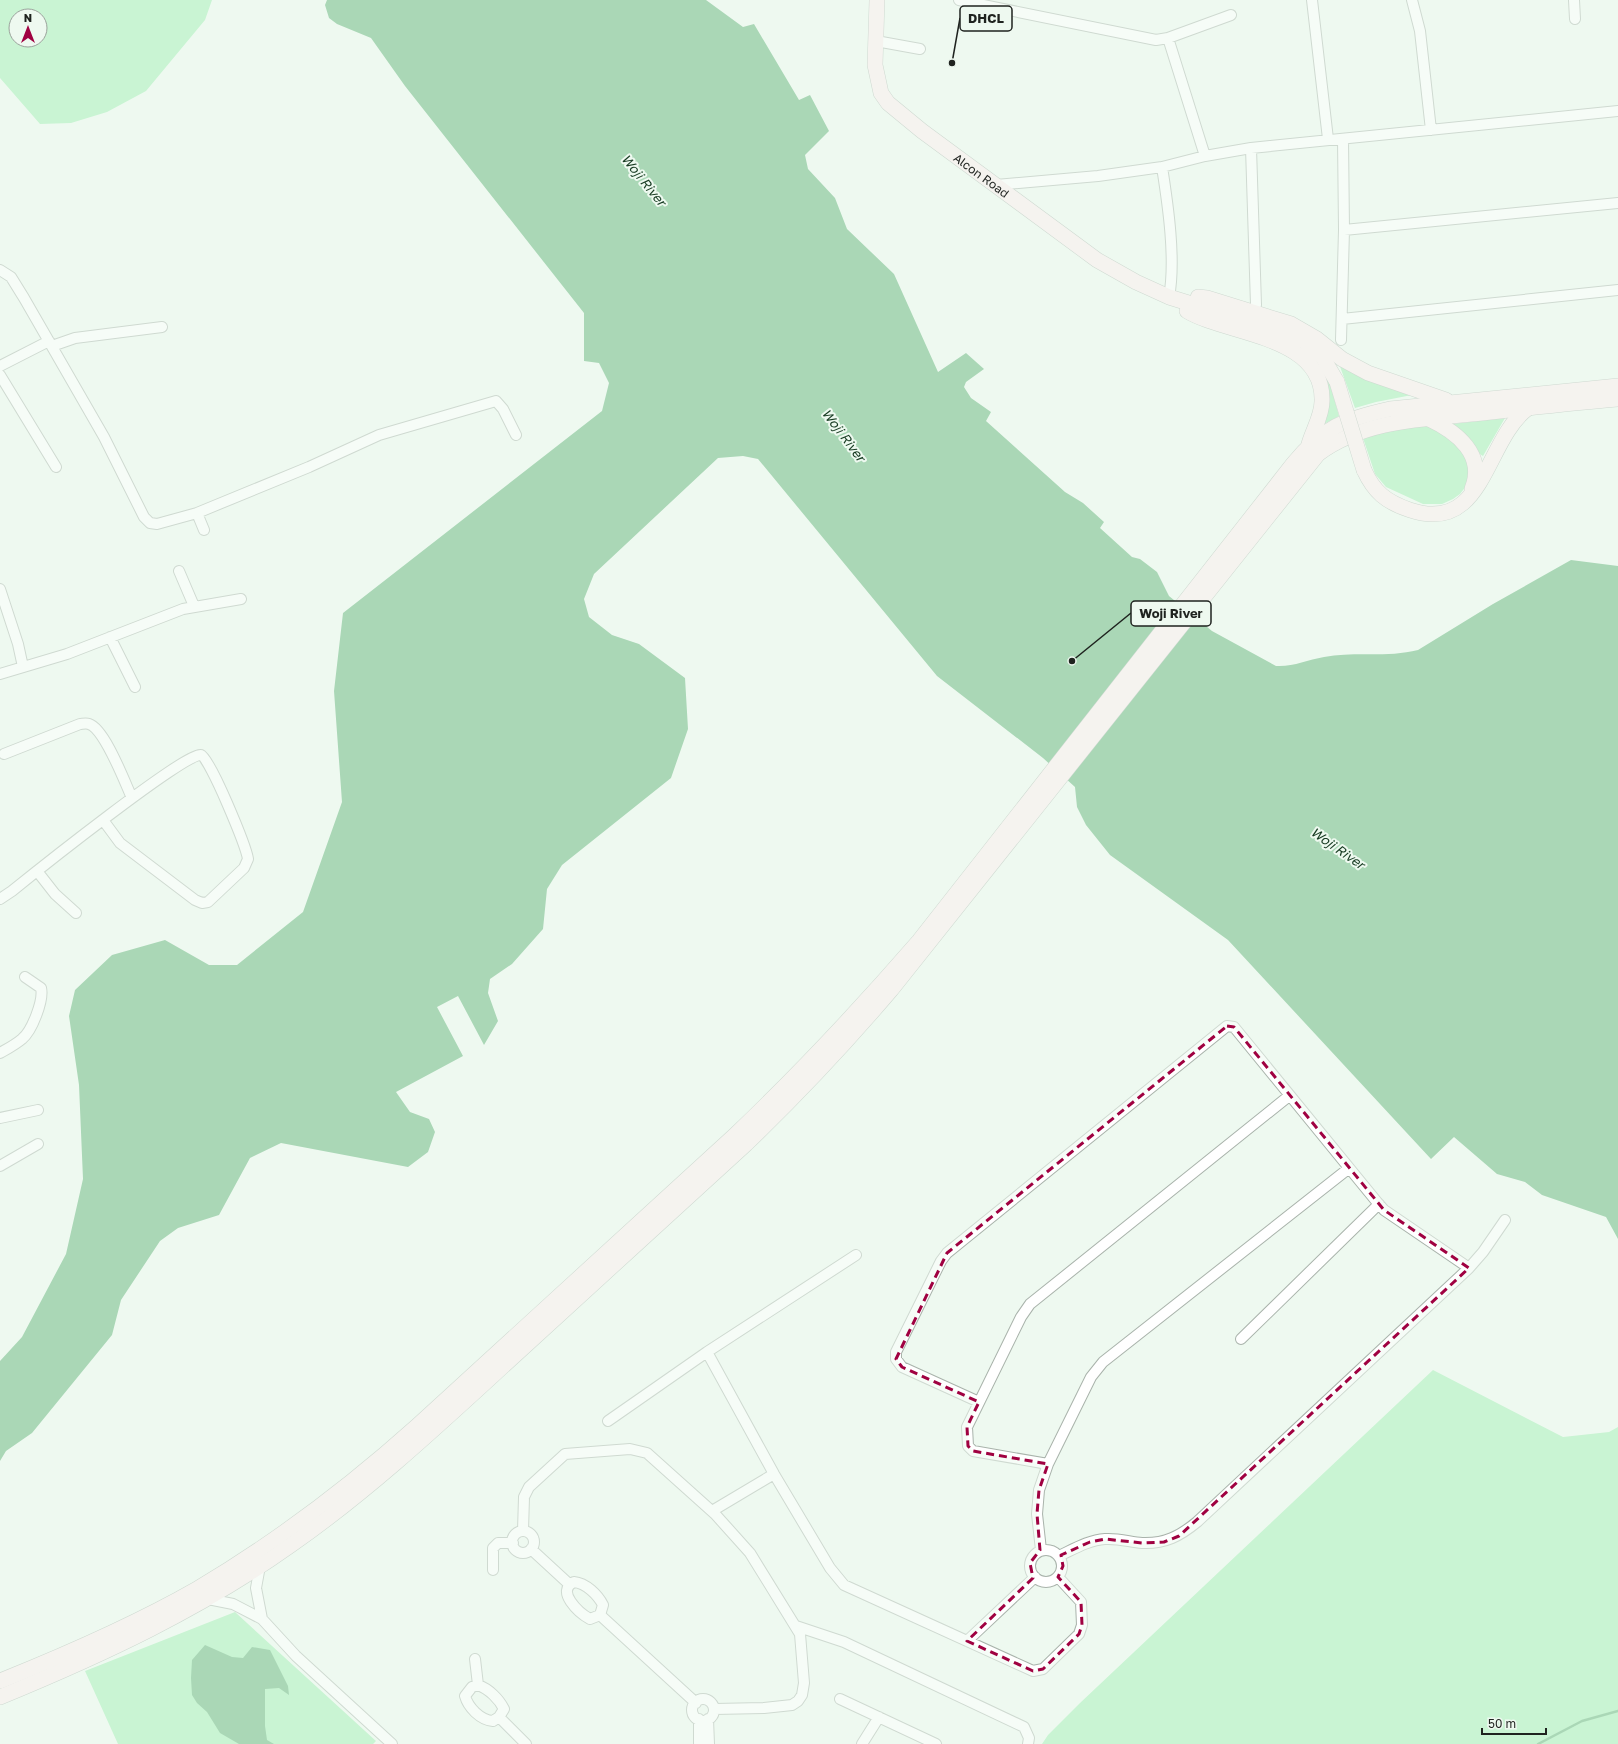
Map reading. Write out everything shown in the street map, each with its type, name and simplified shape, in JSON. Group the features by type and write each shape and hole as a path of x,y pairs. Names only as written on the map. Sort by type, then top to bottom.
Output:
{"main road":[{"name":"Alcon Road","path":"877,0 876,65 881,93 888,103 922,131 1097,260 1136,282 1169,297"},
{"path":"1169,297 1276,330 1304,341 1323,358 1337,382 1364,470 1370,484 1380,495 1409,510 1425,514 1437,514 1450,511 1468,499 1481,483 1493,455 1507,431 1519,415 1528,408"},
{"path":"1169,297 1207,298 1291,324 1317,339 1342,359 1368,373 1432,395 1459,402"},
{"path":"0,1681 64,1655 196,1589 282,1534 328,1501 370,1468 679,1187 779,1093 873,993 914,946 1041,792 1231,553 1309,445 1320,414 1322,401 1320,382 1313,369 1302,359 1280,344 1202,318 1177,305 1169,297"},
{"path":"1309,445 1330,429 1367,414 1390,409 1618,386"},
{"path":"1231,553 1318,454 1330,446 1362,432 1402,421 1618,399"},
{"path":"1428,419 1449,430 1463,442 1473,454 1476,474 1475,483 1468,499"},
{"path":"0,1696 63,1671 142,1634 208,1599 292,1545 380,1477 746,1144 800,1091 844,1045 891,990 1041,792"}],"street":[{"path":"959,0 1151,40 1168,38 1231,15"},
{"path":"1312,0 1328,139"},
{"path":"1412,0 1420,31 1430,130"},
{"path":"1574,0 1575,19"},
{"path":"1168,38 1205,156"},
{"path":"876,41 920,49"},
{"path":"996,185 1098,176 1162,167 1205,156 1251,148 1328,139 1343,139 1618,111"},
{"path":"1341,340 1344,230 1343,139"},
{"path":"1251,148 1256,305"},
{"path":"1162,167 1168,214 1171,283 1169,297"},
{"path":"1344,230 1618,203"},
{"path":"0,270 11,277 104,437 144,517 150,523 157,524 197,513 379,435 417,422 496,401 503,409 516,434"},
{"path":"1342,319 1618,290"},
{"path":"0,366 50,343 76,338 162,327"},
{"path":"0,375 56,467"},
{"path":"197,513 204,530"},
{"path":"179,571 194,606"},
{"path":"0,589 24,667"},
{"path":"0,674 67,654 183,609 241,599"},
{"path":"110,637 135,686"},
{"path":"4,754 80,724 90,724 99,731 106,743 132,798"},
{"path":"0,899 37,871 103,820 132,798 181,763 196,755 201,755 206,759 217,778 247,852 248,859 244,868 208,902 202,903 195,900 120,843 103,820"},
{"path":"37,871 55,894 76,913"},
{"path":"0,1053 22,1039 38,1012 42,994 41,988 25,977"},
{"path":"979,1402 902,1367 896,1359 900,1345 940,1261 947,1252 1227,1026 1234,1027 1348,1169 1384,1210 1470,1268"},
{"path":"1048,1464 973,1451 968,1446 967,1427 1021,1318 1030,1304 1289,1096"},
{"path":"0,1118 38,1110"},
{"path":"0,1166 38,1144"},
{"path":"1041,1550 1037,1514 1039,1490 1048,1464 1091,1377 1103,1362 1348,1169"},
{"path":"1241,1339 1379,1204"},
{"path":"1059,1556 1090,1542 1105,1539 1142,1543 1164,1542 1179,1536 1197,1522 1470,1268 1505,1220"},
{"path":"608,1421 707,1352 856,1255"},
{"path":"707,1352 774,1474 830,1568 844,1585 1033,1671 1043,1669 1079,1634 1082,1625 1081,1602 1058,1577"},
{"path":"523,1531 523,1504 529,1487 565,1454 630,1449 647,1453 712,1511 750,1553 796,1626 800,1634 804,1683 802,1695 798,1701 782,1707 714,1709"},
{"path":"712,1511 774,1474"},
{"path":"523,1531 528,1533 533,1538 534,1545 526,1552 520,1552 514,1547 513,1543 515,1535 523,1531"},
{"path":"493,1570 494,1548 498,1543 513,1543"},
{"path":"531,1549 569,1584"},
{"path":"1041,1550 1050,1550 1059,1556 1063,1566 1058,1577 1049,1582 1044,1582 1035,1577 1030,1568 1030,1563 1035,1554 1041,1550"},
{"path":"260,1566 256,1588 262,1619"},
{"path":"967,1641 1035,1577"},
{"path":"574,1582 584,1584 601,1601 603,1606 600,1615 590,1619 584,1616 567,1596 569,1584 574,1582"},
{"path":"208,1599 233,1604 262,1619 296,1656 392,1744"},
{"path":"600,1615 696,1702"},
{"path":"796,1626 844,1642 1024,1727 1029,1738 1028,1744"},
{"path":"475,1659 478,1685"},
{"path":"478,1685 484,1687 501,1702 504,1709 499,1717 493,1722 486,1721 467,1704 465,1696 472,1687 478,1685"},
{"path":"696,1702 705,1699 711,1703 714,1709 712,1716 703,1719"},
{"path":"840,1699 936,1744"},
{"path":"696,1702 693,1712 703,1719 709,1744"},
{"path":"499,1717 526,1744"},
{"path":"862,1744 879,1717"},
{"path":"699,1744 703,1719"}],"highlighted area":[{"path":"1227,1026 1234,1027 1384,1210 1469,1268 1179,1536 1164,1542 1142,1543 1105,1539 1090,1542 1061,1555 1063,1566 1058,1577 1081,1602 1082,1625 1079,1634 1043,1669 1033,1671 967,1641 1033,1578 1030,1563 1040,1550 1037,1514 1039,1490 1048,1464 973,1451 968,1446 967,1427 979,1402 902,1367 896,1359 947,1253"}],"shaded area":[{"path":"0,0 212,0 205,20 146,91 107,112 71,123 40,124 0,78"},
{"path":"1309,351 1329,380 1339,416 1322,425 1327,399"},
{"path":"1338,361 1412,395 1355,408"},
{"path":"1505,418 1483,456 1478,453 1452,424"},
{"path":"1432,426 1460,447 1470,468 1467,485 1460,494 1442,504 1423,504 1386,487 1375,474 1363,438 1388,430"},
{"path":"1433,1370 1563,1437 1609,1432 1618,1427 1618,1744 1042,1744 1048,1735 1080,1703"},
{"path":"235,1612 376,1741 373,1744 118,1744 85,1671"}],"water":[{"path":"327,0 706,0 743,27 754,24 799,100 810,95 829,131 805,155 808,169 835,198 847,229 894,274 938,372 966,353 984,369 966,382 964,387 971,398 991,412 986,421 1065,492 1083,503 1104,522 1100,528 1132,557 1140,559 1157,572 1169,596 1212,631 1276,666 1294,664 1336,655 1395,654 1418,650 1493,604 1571,560 1618,566 1618,1239 1606,1217 1542,1195 1525,1182 1497,1174 1454,1137 1431,1159 1228,940 1110,855 1086,825 1077,807 1075,787 1043,758 937,676 758,459 743,456 718,458 594,574 584,599 589,617 612,635 639,644 685,678 688,729 671,778 562,865 547,889 543,929 512,964 490,979 488,993 498,1021 484,1045 458,996 437,1007 463,1056 396,1092 410,1112 429,1119 435,1132 428,1152 408,1167 281,1143 250,1158 219,1215 178,1228 160,1241 121,1300 112,1335 32,1433 6,1451 0,1461 0,1361 22,1337 66,1254 83,1179 79,1085 69,1016 75,990 112,955 165,940 209,965 237,965 303,912 342,802 334,691 343,613 602,411 609,383 599,363 584,361 584,313 405,86 371,38 337,24 329,18 325,5"},
{"path":"205,1645 232,1657 243,1658 252,1647 270,1650 288,1686 289,1695 279,1688 265,1689 265,1726 267,1740 274,1744 239,1744 220,1733 207,1712 197,1703 192,1695 192,1660"}],"waterway":[{"path":"1538,1744 1582,1721 1618,1711"}],"place":[{"name":"DHCL","path":"952,63"},
{"name":"Woji River","path":"1072,661"}]}
